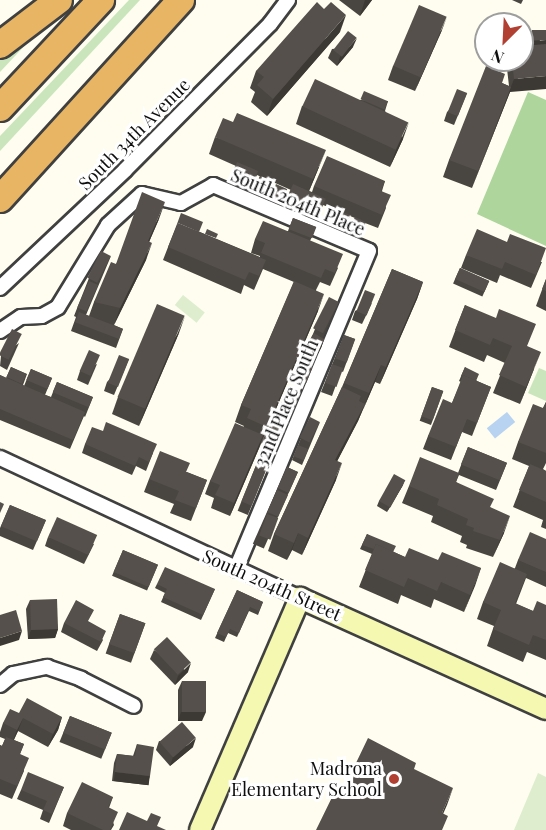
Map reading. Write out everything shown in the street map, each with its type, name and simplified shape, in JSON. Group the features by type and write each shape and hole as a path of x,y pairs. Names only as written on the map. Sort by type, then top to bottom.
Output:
{"highway":[{"path":"0,45 59,0"},
{"path":"0,108 101,0"},
{"path":"0,199 181,0"}],"street":[{"name":"South 34th Avenue","path":"0,288 125,170 270,24 288,0"},
{"name":"South 204th Place","path":"0,331 21,317 42,316 58,307 108,225 142,194 181,203 213,185 369,251"},
{"name":"32nd Place South","path":"236,569 369,251"},
{"name":"South 204th Street","path":"0,458 236,569 546,709"},
{"path":"200,830 300,598"},
{"path":"0,685 20,671 47,667 81,679 134,705"}],"green space":[{"path":"129,0 140,0 0,151 0,136"},
{"path":"30,40 0,72 0,54"},
{"path":"528,92 546,100 546,246 477,214"},
{"path":"183,295 205,313 197,323 175,305"},
{"path":"539,368 546,371 546,401 528,393"},
{"path":"538,773 546,777 546,830 514,830"}],"water":[{"path":"507,412 515,422 495,438 487,428"}],"building":[{"path":"317,2 324,9 331,2 346,15 273,99 257,85 264,77 256,71"},
{"path":"419,5 447,17 421,77 393,66"},
{"path":"534,30 546,30 546,40 534,40"},
{"path":"348,31 357,38 342,57 333,50"},
{"path":"546,44 546,76 514,79 513,72 534,72 534,45"},
{"path":"484,72 505,74 502,83 511,87 478,171 449,160"},
{"path":"315,79 408,123 396,150 302,106"},
{"path":"457,89 467,93 458,116 448,112"},
{"path":"364,91 388,101 384,109 360,99"},
{"path":"237,113 326,150 313,179 215,137 223,118 233,122"},
{"path":"327,156 385,181 381,191 391,195 382,215 314,186"},
{"path":"237,162 258,171 254,181 233,172"},
{"path":"260,176 271,181 266,191 256,186"},
{"path":"276,184 287,189 283,198 272,193"},
{"path":"293,184 326,199 321,210 288,195"},
{"path":"142,192 165,202 148,241 152,243 120,308 94,302 111,262 116,264"},
{"path":"339,210 350,215 345,225 335,220"},
{"path":"181,213 203,222 199,232 177,224"},
{"path":"355,217 366,222 361,232 351,227"},
{"path":"293,218 316,227 312,238 289,229"},
{"path":"263,221 343,254 335,273 325,269 321,278 261,253 265,243 255,239"},
{"path":"178,223 266,260 259,276 249,272 245,280 168,247"},
{"path":"207,229 218,234 216,238 205,234"},
{"path":"477,229 507,242 510,234 546,248 536,275 505,262 502,269 466,255"},
{"path":"101,251 111,256 97,283 87,278"},
{"path":"460,268 489,281 484,292 455,279"},
{"path":"392,269 423,282 386,367 381,365 369,393 344,383"},
{"path":"546,279 546,291 542,289"},
{"path":"89,281 98,285 86,312 77,307"},
{"path":"294,281 324,294 267,427 247,418 251,409 241,405"},
{"path":"365,290 375,294 367,315 356,311"},
{"path":"329,297 339,302 323,333 313,328"},
{"path":"157,304 185,316 145,409 118,397"},
{"path":"465,305 496,318 499,309 536,324 527,346 541,352 526,387 499,375 512,346 493,338 490,345 455,330"},
{"path":"79,312 123,329 119,339 75,322"},
{"path":"12,329 22,334 9,360 0,355 0,353"},
{"path":"314,333 324,339 311,361 301,354"},
{"path":"344,335 355,339 347,363 335,358"},
{"path":"89,350 100,355 91,376 80,371"},
{"path":"119,355 129,359 118,387 108,383"},
{"path":"302,364 312,368 306,383 296,379"},
{"path":"332,364 343,368 336,387 325,383"},
{"path":"11,367 27,374 22,384 7,377"},
{"path":"465,367 479,374 476,381 461,376"},
{"path":"31,369 52,378 47,389 26,380"},
{"path":"0,375 85,412 73,440 0,409"},
{"path":"463,375 491,387 477,423 467,419 456,447 428,436 443,399 452,403"},
{"path":"57,382 93,397 89,407 53,392"},
{"path":"290,386 300,391 271,448 261,443"},
{"path":"342,387 361,396 359,401 365,404 335,460 342,463 308,538 298,533 294,543 274,534"},
{"path":"432,387 443,391 433,420 421,416"},
{"path":"546,402 546,453 518,442 533,404 543,408"},
{"path":"310,417 320,422 309,442 300,437"},
{"path":"106,422 157,444 149,462 139,457 135,466 85,444 92,427 103,431"},
{"path":"235,423 263,435 234,503 215,495 220,485 210,481"},
{"path":"298,445 308,449 304,460 294,456"},
{"path":"468,447 507,463 500,480 461,465"},
{"path":"160,451 190,463 186,472 207,480 196,508 175,500 179,491 149,479"},
{"path":"420,457 459,473 456,482 494,499 490,507 510,516 500,540 473,531 474,528 466,525 468,519 437,505 439,499 409,486"},
{"path":"259,458 269,462 252,506 241,502"},
{"path":"530,464 546,471 546,502 519,490"},
{"path":"287,467 298,472 289,493 278,488"},
{"path":"394,474 405,480 390,507 379,501"},
{"path":"277,490 288,495 278,517 267,512"},
{"path":"10,505 46,520 37,541 1,526"},
{"path":"267,514 278,518 270,540 259,536"},
{"path":"57,517 97,535 88,555 48,537"},
{"path":"530,532 546,539 546,572 518,560"},
{"path":"367,534 396,546 393,552 376,544 374,549 362,545"},
{"path":"376,544 405,557 409,548 438,560 442,552 481,568 470,595 441,582 437,591 408,578 404,587 365,570"},
{"path":"123,550 158,565 149,587 114,572"},
{"path":"500,562 527,574 515,603 533,611 537,601 546,605 546,640 533,635 529,645 493,629 501,610 483,602"},
{"path":"165,567 215,589 203,615 163,597 167,589 157,584"},
{"path":"237,590 263,602 259,611 250,607 239,633 230,629 226,637 217,633"},
{"path":"57,599 58,629 31,630 30,600"},
{"path":"76,600 94,610 88,621 106,631 101,642 64,623"},
{"path":"16,610 22,631 0,638 0,615"},
{"path":"120,614 145,623 134,653 109,644"},
{"path":"167,637 191,663 178,675 154,649"},
{"path":"182,681 206,681 206,712 182,712"},
{"path":"27,698 62,717 53,734 23,718 17,730 3,723 10,709 19,713"},
{"path":"70,716 112,733 105,750 63,733"},
{"path":"182,722 196,738 173,758 159,742"},
{"path":"6,737 24,744 20,754 29,758 17,786 0,779 0,745 2,746"},
{"path":"368,738 416,763 414,769 453,788 442,813 448,816 442,830 316,830 338,785 344,788"},
{"path":"137,744 154,747 150,776 115,772 117,754 135,756"},
{"path":"28,772 64,787 52,814 43,810 47,801 21,790"},
{"path":"82,782 113,797 108,807 118,812 110,830 103,830 67,813"},
{"path":"127,812 147,821 151,813 161,817 157,826 166,830 119,830"}],"place":[{"name":"Madrona Elementary School","path":"394,779"}]}
